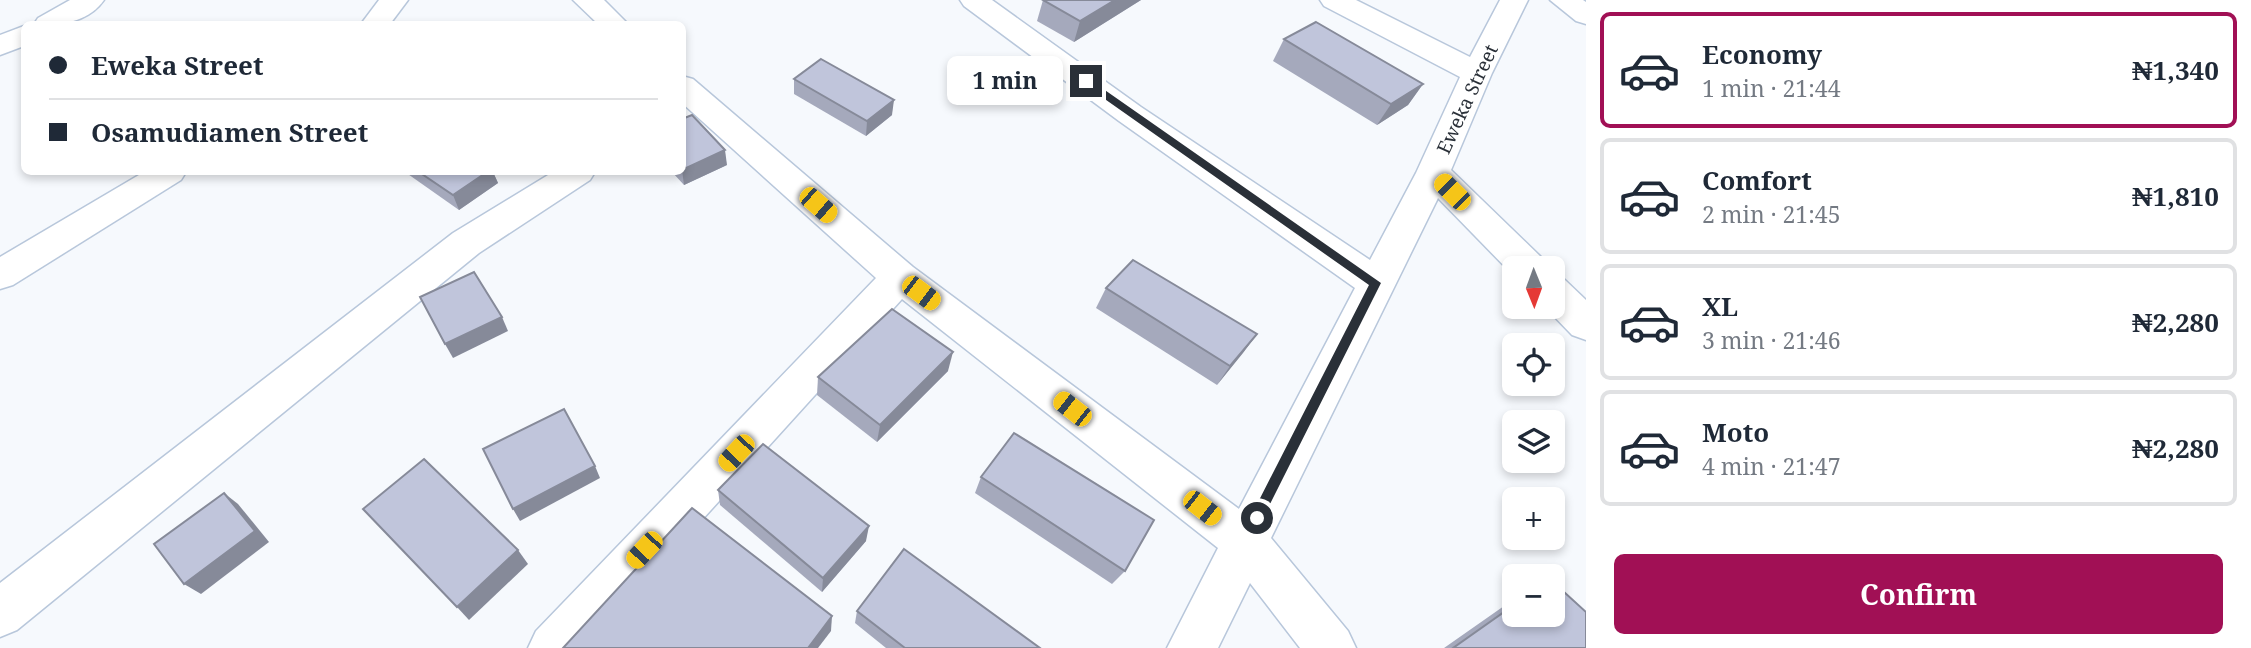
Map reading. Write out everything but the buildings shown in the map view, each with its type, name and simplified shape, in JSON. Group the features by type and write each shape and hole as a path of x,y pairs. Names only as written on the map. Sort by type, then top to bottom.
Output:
{"street":[{"path":"53,21 90,0"},
{"path":"377,21 394,0"},
{"path":"587,0 611,21"},
{"path":"974,0 1130,114 1376,283"},
{"path":"1334,0 1477,73"},
{"name":"Eweka Street","path":"1192,648 1433,173 1477,73 1514,0"},
{"path":"1564,0 1586,15"},
{"path":"0,46 21,36"},
{"path":"687,96 900,277 1245,541 1331,648"},
{"path":"1433,173 1517,256"},
{"path":"0,275 164,175"},
{"path":"0,613 466,243 573,175"},
{"path":"553,648 900,277"},
{"path":"1565,303 1586,324"}],"route":[{"path":"1086,81 1376,283 1257,518"}]}
